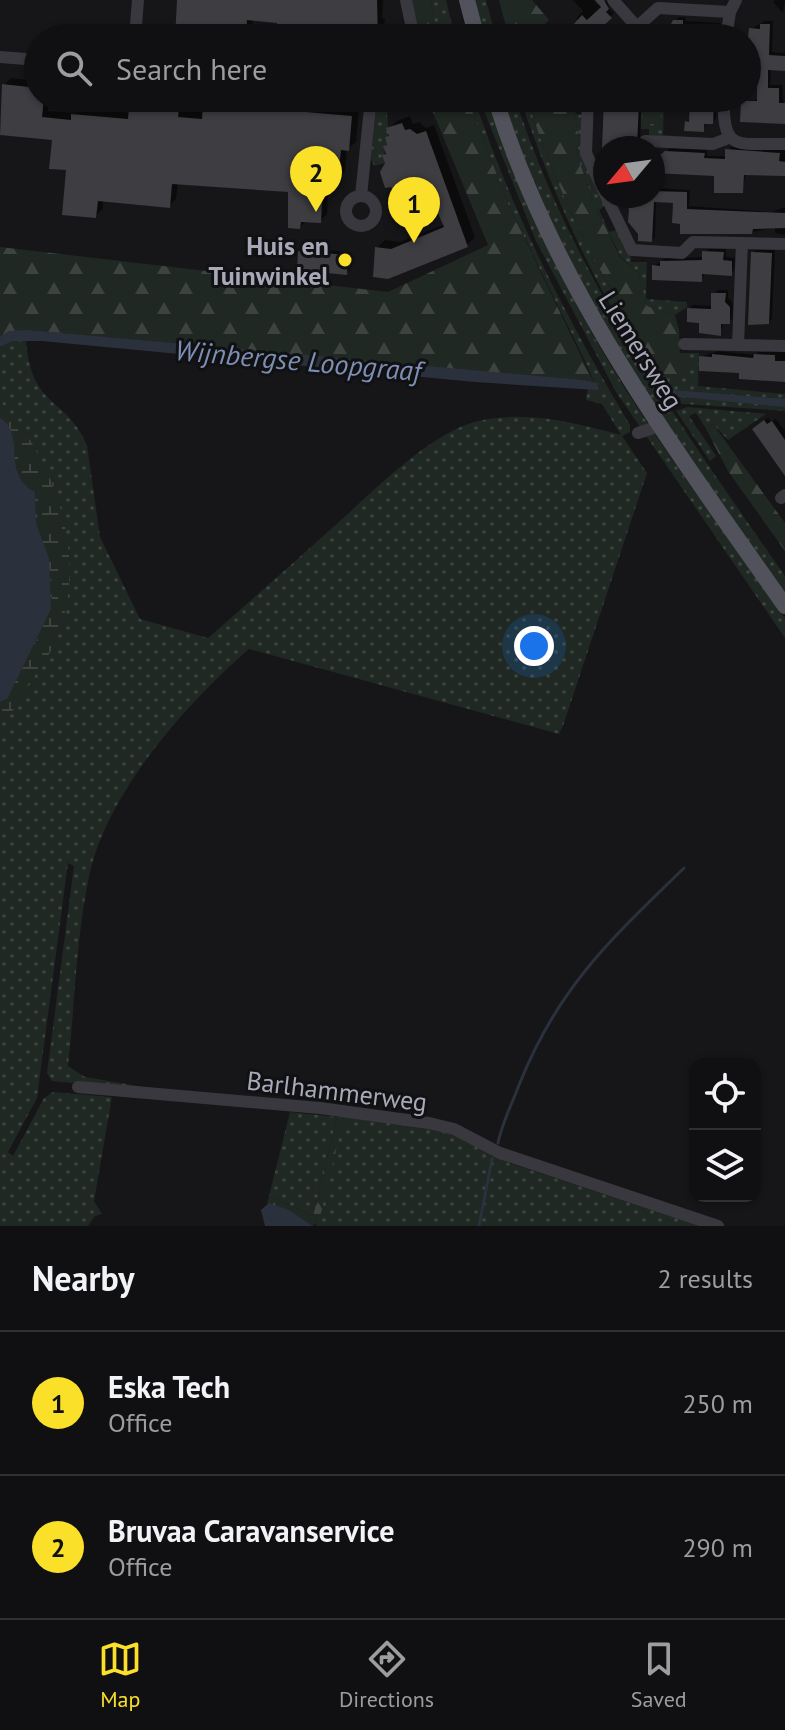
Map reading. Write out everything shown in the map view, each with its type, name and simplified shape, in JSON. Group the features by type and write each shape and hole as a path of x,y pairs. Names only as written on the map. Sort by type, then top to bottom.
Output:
{"main road":[{"path":"467,0 473,24"},
{"name":"Liemersweg","path":"500,112 545,229 600,335 659,426 785,606"}],"street":[{"path":"136,24 138,0"},
{"path":"406,0 411,24"},
{"path":"613,0 634,24"},
{"path":"640,24 658,8 733,6"},
{"path":"0,57 24,59"},
{"path":"361,196 370,112"},
{"path":"587,112 586,153 593,168"},
{"path":"724,112 723,128 729,138 742,143 785,144"},
{"path":"665,142 713,144 729,138"},
{"path":"612,208 632,250 682,253 693,242 785,244"},
{"path":"738,345 742,243"},
{"path":"684,344 785,346"},
{"path":"638,433 659,426"},
{"name":"Barlhammerweg","path":"78,1087 320,1108 429,1123 454,1129 500,1153 718,1226"}],"green space":[{"path":"411,0 430,0 435,24 417,24"},
{"path":"430,0 446,0 452,24 435,24"},
{"path":"473,0 486,0 492,24 479,24"},
{"path":"499,0 532,0 549,20 545,24 505,24"},
{"path":"376,112 388,112 389,136 385,137 385,163 374,166 371,159"},
{"path":"433,112 473,113 509,206 594,383 29,330 0,336 0,247 388,292 488,245"},
{"path":"479,112 506,184 563,306 630,425 630,432 622,436 647,473 564,723 559,734 249,649 176,723 131,782 98,845 81,924 68,1066 85,1077 185,1094 52,1081 47,1073 74,866 68,863 37,1098 8,1152 13,1156 44,1098 53,1092 112,1097 94,1201 102,1214 95,1216 88,1226 0,1226 0,347 13,341 26,340 29,362 42,391 79,429 87,445 100,537 140,619 208,638 402,465 463,426 483,420 519,417 570,423 621,435 602,404 586,400 588,389 597,390 509,206 473,113"},
{"path":"485,112 494,112 542,232 579,310 626,390 785,618 785,638 616,392 536,241"},
{"path":"506,112 520,112 567,226 598,287 668,405 785,576 785,594 623,360 576,278"},
{"path":"525,112 532,112 568,206 585,240 661,373 680,357 679,353 699,353 698,386 785,394 785,411 670,403 625,331 584,256"},
{"path":"532,112 574,112 579,140 576,152 593,208 596,208 620,257 638,272 647,306 675,315 680,357 691,369 686,378 661,373 585,240 553,170"},
{"path":"574,112 584,115 582,153 593,178 593,200 576,152 579,140"},
{"path":"641,112 664,112 663,135 714,139 649,136 649,129 641,129"},
{"path":"643,112 661,112 661,124 643,124"},
{"path":"596,208 602,208 599,210 609,232 616,230 631,254 631,262 647,262 646,299 687,302 687,307 675,315 647,306 638,272 621,257"},
{"path":"0,401 24,431 44,465 58,501 67,538 69,577 65,614 52,649 15,708 0,717 0,702 7,699 46,618 52,584 39,530 38,509 11,465 12,432 0,418"},
{"path":"687,407 766,414 728,440 713,424 705,427 696,413 689,416 716,456 710,461 676,411"},
{"path":"713,424 785,523 785,551 728,471 705,427"},
{"path":"290,1112 337,1117 313,1216 269,1196"},
{"path":"337,1117 344,1117 319,1221 313,1226 289,1210 267,1204 269,1196 313,1216"},
{"path":"344,1117 411,1124 451,1134 509,1163 700,1226 316,1226"}],"water":[{"name":"Wijnbergse Loopgraaf","path":"29,330 598,383 597,390 475,382 42,341 13,341 0,347 0,336 9,331"},
{"path":"672,390 785,399 785,407 671,396"},
{"path":"0,418 12,434 19,475 35,492 36,523 49,559 51,609 7,699 0,702"},
{"path":"269,1203 289,1210 313,1226 265,1226 261,1210"}],"building":[{"path":"177,0 377,0 378,24 277,24 247,20 247,24 176,24"},
{"path":"595,0 604,0 609,9 606,12 612,18 605,24 574,24 582,15 587,20 601,7"},
{"path":"673,20 683,20 683,24 671,24"},
{"path":"761,24 770,24 769,55 785,56 785,71 768,70 768,88 779,88 779,103 785,103 785,124 740,122 740,112 761,112"},
{"path":"2,84 24,86 24,112 43,112 42,117 71,120 71,114 128,119 129,112 179,112 178,117 202,119 202,112 306,112 352,116 349,151 341,150 338,180 327,179 326,186 323,185 321,223 301,222 300,229 288,228 288,192 172,184 170,208 98,201 96,218 62,215 66,170 49,169 52,140 0,135"},
{"path":"603,112 639,112 637,136 602,136"},
{"path":"689,112 714,112 713,124 704,124 704,132 684,131 685,121 689,122"},
{"path":"402,123 405,130 410,129 417,134 426,131 468,247 388,279 373,277 375,247 391,249 444,227 435,206 404,219 391,187 385,188 380,172 385,163 382,155 386,154 383,146 387,145 385,137 389,136 386,128"},
{"path":"725,149 780,153 779,161 785,162 785,176 744,175 743,193 714,193 714,176 665,174 665,151 705,153 704,158 725,159"},
{"path":"665,191 687,192 687,209 785,213 785,228 753,229 752,234 680,234 680,224 672,223 673,203 665,203"},
{"path":"654,208 652,242 638,241 638,234 628,222 629,209"},
{"path":"298,251 348,255 347,275 297,270"},
{"path":"702,251 724,252 723,260 732,261 732,276 702,274 702,282 652,280 652,265 660,266 660,261 702,260"},
{"path":"751,252 772,253 769,324 748,325"},
{"path":"711,293 726,293 725,302 730,307 730,324 721,324 721,336 699,333 699,323 687,322 687,308 711,309"},
{"path":"712,354 753,358 754,354 775,355 775,361 785,361 785,382 739,379 739,373 699,371 699,356 712,357"},
{"path":"764,420 767,424 772,421 785,440 785,476 752,429"}],"waterway":[{"path":"498,1143 534,1050 569,992 610,942 684,868"},
{"path":"479,1226 492,1159"}],"place":[{"name":"Bruvaa Caravanservice","path":"316,212"},
{"name":"Eska Tech","path":"414,243"},
{"name":"Huis en Tuinwinkel","path":"345,260"}]}
